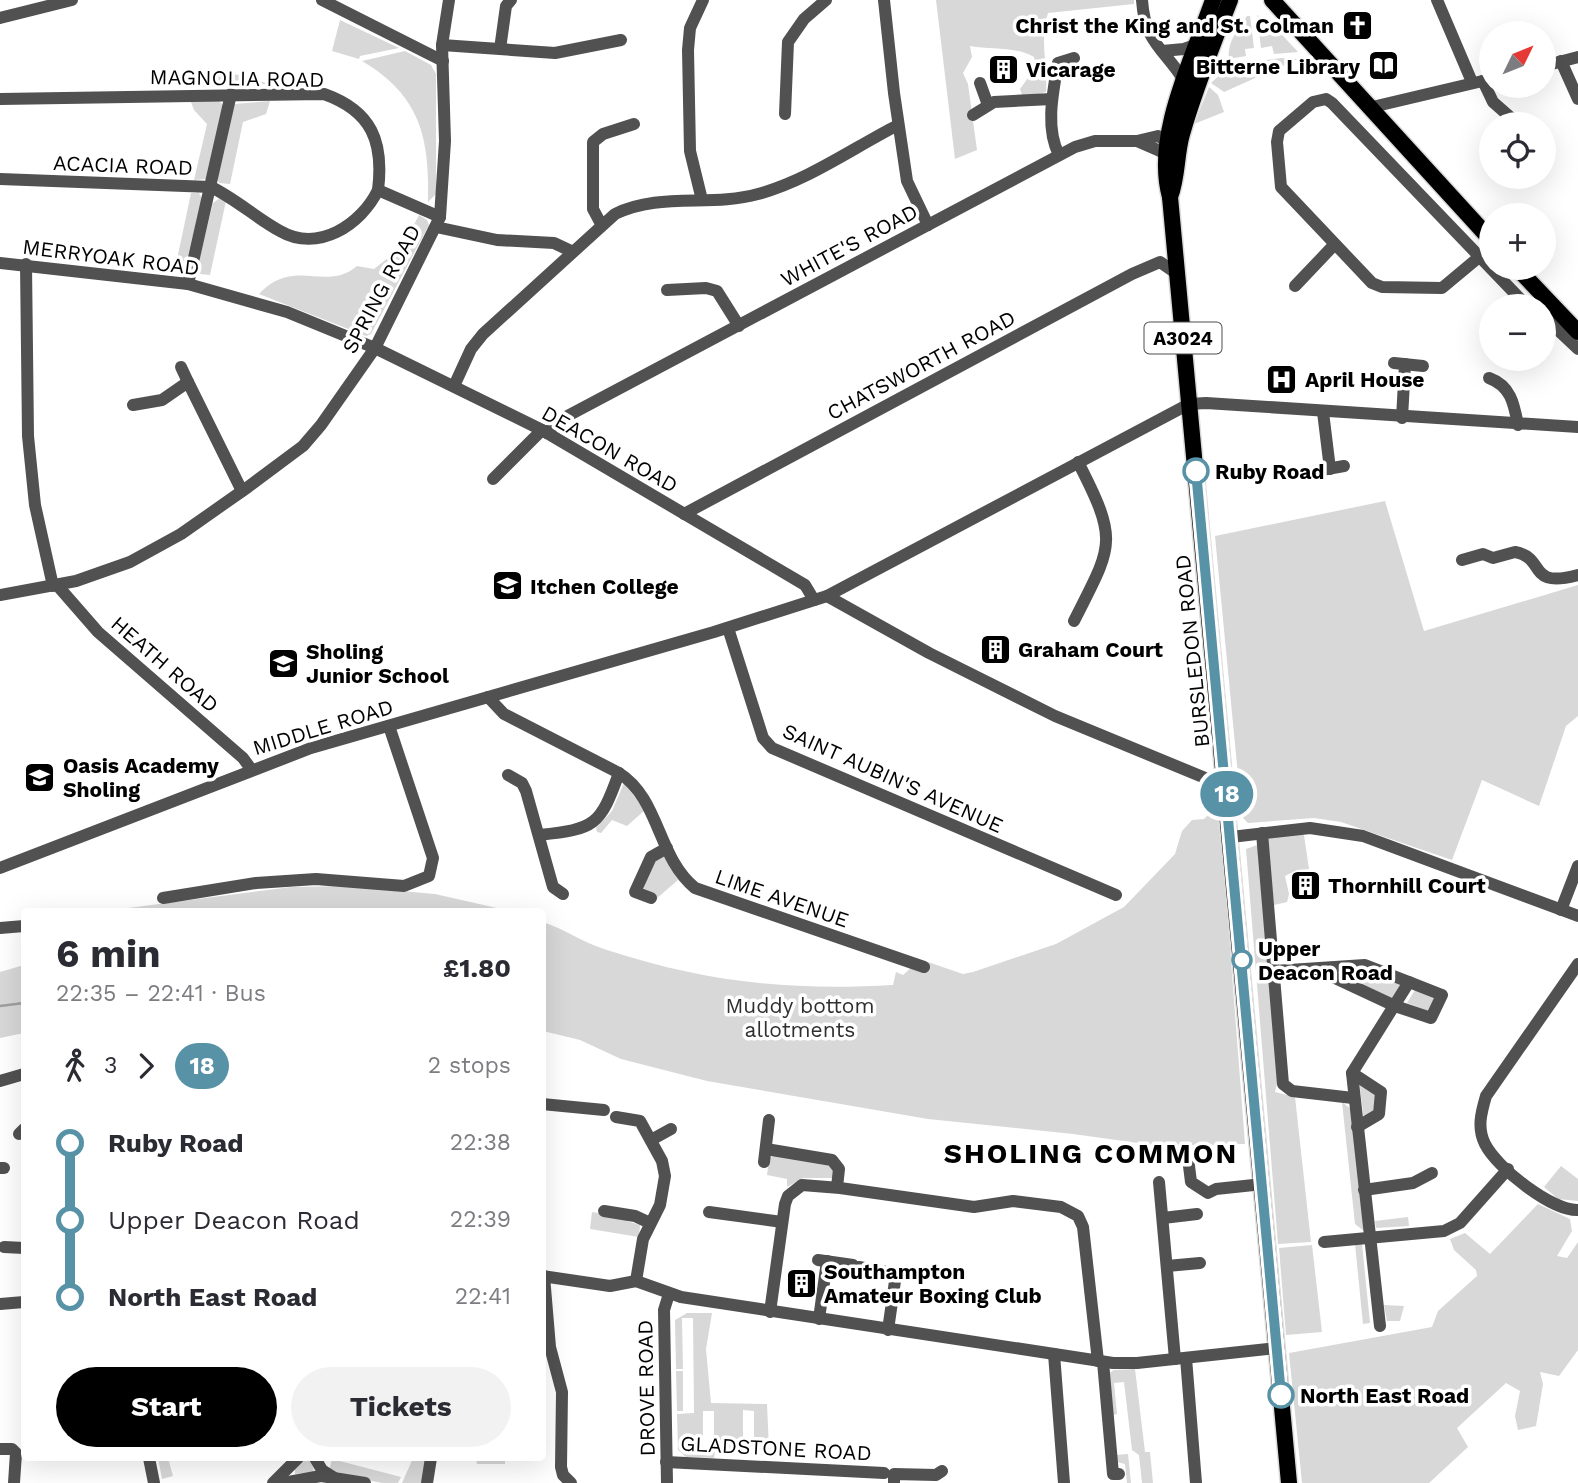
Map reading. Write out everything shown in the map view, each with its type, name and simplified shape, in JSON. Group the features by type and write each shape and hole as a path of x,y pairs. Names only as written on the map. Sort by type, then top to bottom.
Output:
{"main road":[{"name":"A3024","path":"1173,144 1185,82 1213,0"},
{"name":"A3024","path":"1173,144 1230,0"},
{"path":"1272,0 1420,166 1479,227"},
{"path":"1287,0 1308,40"},
{"name":"BURSLEDON ROAD","path":"1173,144 1165,169 1170,197 1227,787 1289,1483"},
{"path":"1528,280 1578,332"}],"street":[{"path":"0,18 72,0"},
{"name":"SPRING ROAD","path":"0,595 101,574 130,562 181,534 311,437 375,348 438,222 446,141 442,45 449,0"},
{"path":"500,49 506,6 511,0"},
{"path":"702,200 690,151 688,50 690,27 704,0"},
{"path":"785,114 788,42 804,19 827,0"},
{"path":"884,0 898,125 909,188 928,225"},
{"path":"1142,0 1144,27 1185,82"},
{"path":"1437,0 1479,76"},
{"path":"330,2 443,61"},
{"path":"442,45 560,52 621,40"},
{"path":"1162,51 1184,49 1198,44"},
{"path":"1556,62 1578,57"},
{"path":"1059,155 1052,140 1052,99 1058,62 1074,58"},
{"path":"1560,61 1578,99"},
{"path":"1368,108 1479,82"},
{"path":"980,83 988,104"},
{"path":"188,284 231,94"},
{"name":"MAGNOLIA ROAD","path":"0,99 324,94 355,109 376,140 382,159 378,190"},
{"path":"1491,98 1504,112"},
{"path":"973,115 988,104 1052,99"},
{"path":"1478,258 1442,288 1382,287 1371,282 1282,189 1277,137 1282,128 1313,102 1326,99 1332,103 1515,294"},
{"path":"601,224 593,209 593,142 603,134 634,124"},
{"path":"454,386 475,342 571,251 615,214 641,203 744,197 777,188 898,125"},
{"name":"WHITE'S ROAD","path":"493,479 558,421 1059,155 1084,143 1138,141 1158,136 1173,144"},
{"path":"1406,180 1420,166"},
{"name":"ACACIA ROAD","path":"0,179 211,187 230,196 282,233 305,238 337,232 353,224 370,207 378,190"},
{"path":"378,190 438,222 497,240 554,243 571,251"},
{"path":"1294,286 1334,245"},
{"name":"CHATSWORTH ROAD","path":"684,514 1132,274 1160,262 1177,272"},
{"name":"MERRYOAK ROAD","path":"0,263 188,284 283,311 375,348"},
{"path":"26,264 27,430 35,505 55,585"},
{"path":"667,290 706,288 718,291 739,326"},
{"path":"1556,328 1578,349"},
{"name":"DEACON ROAD","path":"375,348 544,431 804,585 820,598 1055,716 1227,787"},
{"path":"1402,418 1400,364 1423,366"},
{"path":"181,367 242,491"},
{"path":"1489,378 1503,385 1511,397 1518,425"},
{"path":"133,405 162,400 188,382"},
{"path":"820,598 1189,404 1578,427"},
{"path":"1324,412 1331,468"},
{"path":"1074,621 1102,566 1107,542 1104,515 1078,462"},
{"path":"1316,471 1344,466"},
{"path":"1462,560 1483,554 1493,558 1515,552 1527,557 1544,578 1551,581 1578,575"},
{"name":"HEATH ROAD","path":"55,585 96,630 243,758 251,769"},
{"name":"MIDDLE ROAD","path":"0,868 251,769 820,598"},
{"name":"SAINT AUBIN'S AVENUE","path":"727,628 762,738 772,748 1116,895"},
{"name":"LIME AVENUE","path":"488,697 504,714 619,773 634,784 644,798 681,874 704,892 901,966 924,967"},
{"path":"163,898 316,878 404,886 429,876 433,858 389,726"},
{"path":"539,835 589,827 606,808 619,773"},
{"path":"508,775 524,786 553,887 563,894"},
{"path":"1231,837 1310,828 1363,836 1578,916"},
{"path":"1262,833 1283,1084 1292,1091 1353,1098"},
{"path":"651,898 635,891 651,857 667,848"},
{"path":"1075,878 1081,864"},
{"path":"1561,910 1578,866"},
{"path":"0,928 21,926"},
{"path":"1578,964 1486,1096 1480,1116 1480,1130 1490,1152 1552,1205 1578,1210"},
{"path":"1274,971 1314,968 1365,965 1442,995 1431,1018 1395,1006 1314,968"},
{"path":"1380,1326 1352,1073 1409,982"},
{"path":"1352,1073 1381,1092 1379,1114 1357,1127"},
{"path":"0,1081 21,1075"},
{"path":"546,1105 588,1114 610,1113 640,1121 651,1140 665,1176 659,1209 643,1240 636,1281"},
{"path":"769,1120 765,1155 832,1160 839,1169 837,1187"},
{"path":"651,1140 671,1129"},
{"path":"1188,1158 1191,1182 1208,1193 1216,1189 1263,1184"},
{"path":"1324,1242 1444,1231 1461,1223 1508,1169"},
{"path":"1364,1190 1413,1183 1433,1173"},
{"path":"1159,1182 1167,1266 1196,1483"},
{"path":"770,1311 786,1199 798,1187 810,1184 837,1187 974,1207 1018,1201 1061,1207 1074,1212 1084,1231 1113,1474 1119,1474"},
{"path":"604,1211 635,1216 650,1223"},
{"path":"709,1212 782,1222"},
{"path":"1163,1217 1197,1214"},
{"path":"4,1247 21,1248"},
{"path":"819,1319 822,1260 902,1275 888,1330"},
{"path":"1167,1266 1200,1263"},
{"path":"546,1276 610,1286 636,1281 669,1294 888,1330 1129,1364 1276,1348"},
{"name":"DROVE ROAD","path":"667,1483 664,1310 669,1294"},
{"path":"0,1304 21,1302"},
{"path":"546,1307 550,1348 562,1392 561,1467 563,1475 571,1483"},
{"path":"1054,1354 1064,1483"},
{"path":"14,1483 15,1451 21,1444"},
{"path":"0,1449 15,1451"},
{"path":"150,1461 154,1483"},
{"path":"273,1483 296,1461"},
{"path":"317,1461 322,1470 333,1476"},
{"path":"427,1483 431,1461"},
{"name":"GLADSTONE ROAD","path":"666,1462 884,1473"},
{"name":"GLADSTONE ROAD","path":"894,1483 894,1474 936,1475 942,1471"},
{"path":"283,1483 307,1476 333,1476 365,1483"}],"green space":[{"path":"936,0 1134,0 1134,4 1048,13 1044,33 1046,92 1023,98 1020,89 1028,78 1037,73 1034,57 1011,50 970,46 972,57 963,73 968,84 977,150 955,159"},
{"path":"1257,15 1273,25 1298,52 1274,54 1272,46 1261,48"},
{"path":"1247,16 1250,16 1254,48 1245,49 1246,56 1229,59 1231,41"},
{"path":"340,20 399,48 360,56 359,59 332,51"},
{"path":"405,51 431,65 436,74 436,194 428,202 427,158 418,120 397,88 362,61"},
{"path":"1281,58 1298,59 1224,92 1211,83 1230,65"},
{"path":"232,74 248,76 268,84 196,87 211,77"},
{"path":"1209,87 1218,95 1224,112 1194,124"},
{"path":"218,100 224,106 207,179 194,180 207,124 194,110 191,102"},
{"path":"270,101 266,114 243,122 230,184 219,183 217,179 234,104"},
{"path":"191,193 199,193 202,199 184,271 175,269"},
{"path":"220,198 226,201 210,275 200,274 197,269 213,203"},
{"path":"419,215 427,220 429,225 371,334 366,336 259,294 285,277 333,276 357,266 374,269 403,246"},
{"path":"1385,501 1424,631 1578,585 1578,716 1566,726 1539,806 1482,780 1452,860 1341,822 1314,818 1248,823 1242,817 1215,536"},
{"path":"624,783 645,810 627,826 612,820 601,833 597,832 596,828 612,811"},
{"name":"Muddy bottom allotments","path":"1219,804 1245,1144 1160,1146 928,1119 707,1081 621,1059 580,1040 546,1032 546,923 599,947 643,961 748,982 818,987 893,985 896,972 903,975 912,967 925,970 928,962 963,974 1056,944 1124,907 1175,854 1182,831 1192,820 1204,819"},
{"path":"1304,835 1309,869 1297,870 1285,876 1289,894 1287,902 1274,905 1266,839"},
{"path":"1260,844 1279,1076 1275,1092 1295,1097 1311,1242 1278,1244 1246,849"},
{"path":"659,856 664,857 678,880 656,899 643,890 652,861"},
{"path":"346,886 435,894 496,908 128,908 291,887"},
{"path":"21,966 21,1034 0,1038 0,972"},
{"path":"1361,969 1403,983 1393,1001 1339,974"},
{"path":"1415,990 1435,999 1428,1011 1407,1003"},
{"path":"1359,1080 1377,1090 1377,1109 1364,1120"},
{"path":"1342,1102 1351,1109 1364,1231 1355,1224"},
{"path":"775,1154 829,1165 833,1168 833,1178 803,1178 787,1187 787,1179 767,1175 769,1159"},
{"path":"1561,1166 1578,1179 1578,1201 1558,1199 1544,1187"},
{"path":"1538,1204 1570,1219 1572,1231 1557,1256 1567,1258 1578,1242 1578,1350 1559,1376 1540,1372 1543,1384 1536,1426 1518,1430 1515,1416 1520,1391 1506,1383 1457,1428 1468,1447 1429,1483 1302,1483 1289,1353 1432,1327 1438,1311 1477,1276 1476,1270 1454,1250 1450,1239 1465,1233 1490,1254"},
{"path":"592,1212 627,1218 627,1221 640,1225 639,1237 590,1229"},
{"path":"1408,1217 1409,1226 1376,1228 1375,1221"},
{"path":"1355,1244 1362,1244 1370,1323 1363,1324"},
{"path":"1312,1245 1322,1332 1286,1335 1279,1248"},
{"path":"1384,1305 1404,1306 1400,1321 1387,1321"},
{"path":"687,1313 712,1313 706,1349 711,1403 767,1404 769,1449 754,1450 754,1411 743,1410 743,1450 715,1451 714,1458 686,1457 678,1450 677,1414 694,1413 693,1318 682,1318 683,1369 676,1369 675,1320","holes":["703,1411 714,1411 714,1451 703,1450"]},
{"path":"1135,1369 1145,1452 1150,1452 1153,1483 1142,1483 1139,1455 1132,1450 1124,1382 1114,1383 1117,1414 1113,1415 1109,1373 1114,1370"},
{"path":"676,1371 683,1371 683,1411 677,1411"},
{"path":"1128,1454 1131,1483 1127,1483 1125,1464 1117,1462 1115,1455"},
{"path":"159,1461 169,1461 173,1476 162,1479"},
{"path":"303,1461 312,1461 314,1472 295,1474 295,1468"},
{"path":"332,1461 340,1461 401,1477 398,1483 382,1483 329,1471"},
{"path":"412,1461 426,1461 424,1483 402,1483"},
{"path":"476,1461 505,1461 505,1464 477,1464"}],"waterway":[{"path":"0,1006 21,1003"}],"bus line":[{"name":"18","path":"1196,471 1281,1395"}],"place":[{"name":"Christ the King and St. Colman","path":"1357,25"},
{"name":"Bitterne Library","path":"1383,66"},
{"name":"Vicarage","path":"1003,69"},
{"name":"April House","path":"1282,379"},
{"name":"Ruby Road","path":"1196,471"},
{"name":"Itchen College","path":"507,586"},
{"name":"Graham Court","path":"995,649"},
{"name":"Sholing Junior School","path":"283,663"},
{"name":"Oasis Academy Sholing","path":"40,777"},
{"name":"Thornhill Court","path":"1305,885"},
{"name":"Upper Deacon Road","path":"1242,960"},
{"name":"Southampton Amateur Boxing Club","path":"801,1283"},
{"name":"North East Road","path":"1281,1395"}],"district":[{"name":"SHOLING COMMON","path":"1091,1153"}]}
